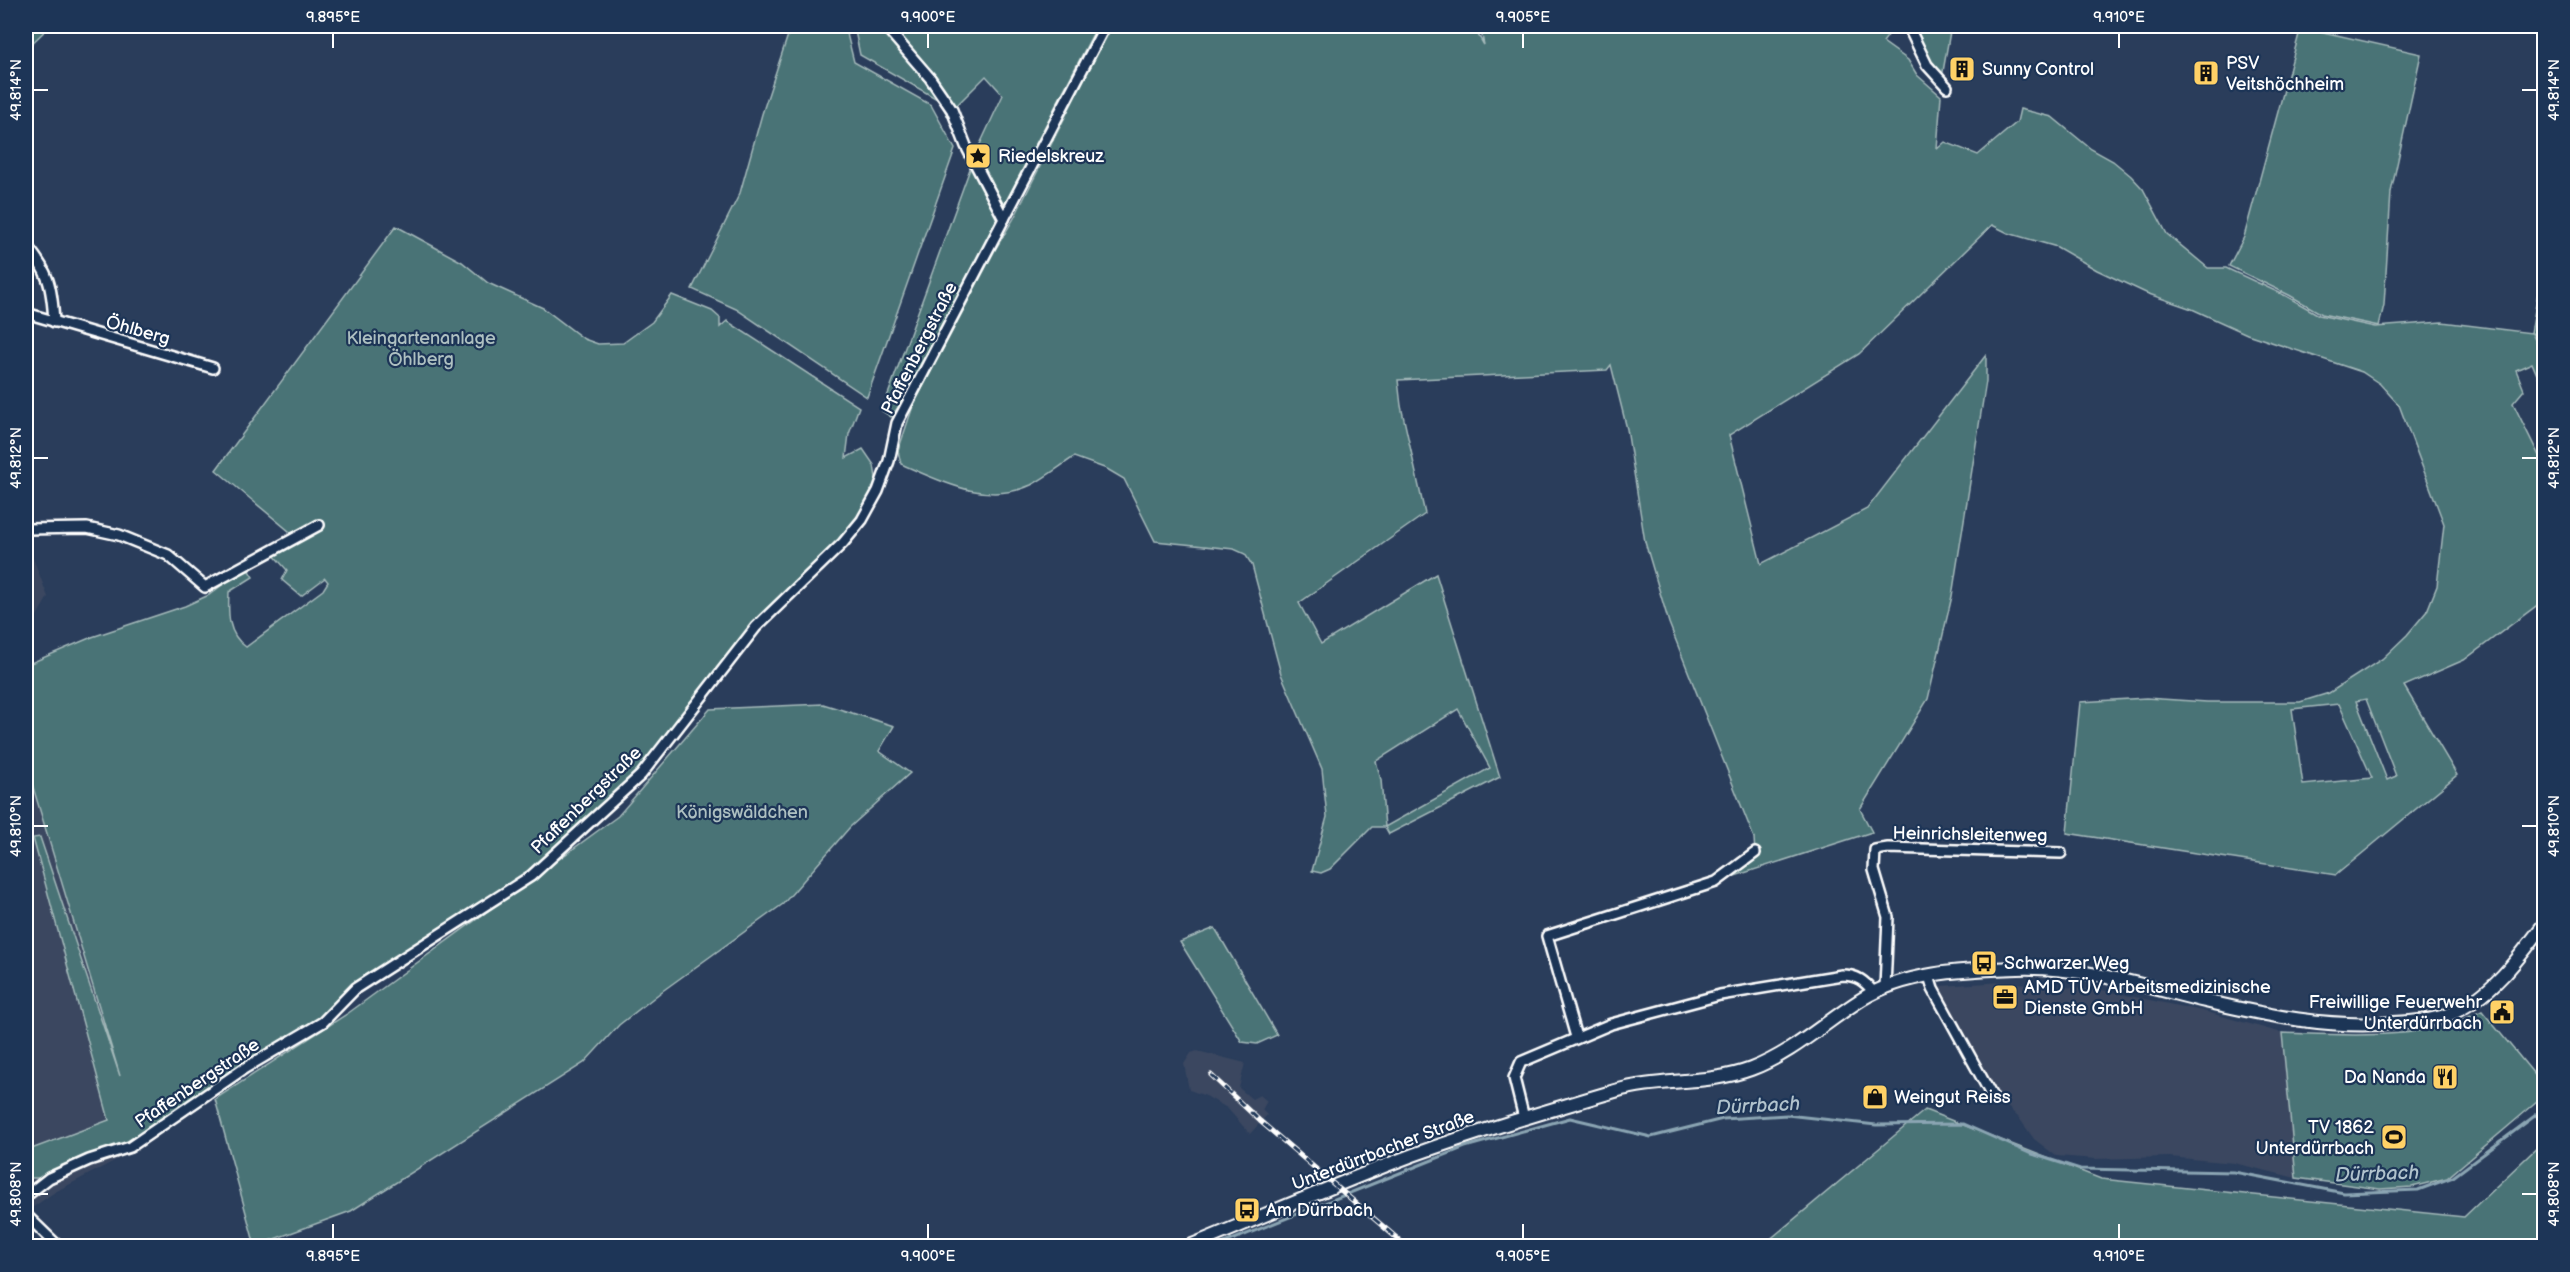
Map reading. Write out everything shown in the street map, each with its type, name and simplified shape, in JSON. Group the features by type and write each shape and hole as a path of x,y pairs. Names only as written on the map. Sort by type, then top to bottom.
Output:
{"street":[{"path":"885,26 930,78 952,110 966,146 1004,219"},
{"name":"Pfaffenbergstraße","path":"26,1196 49,1178 89,1160 130,1147 245,1068 323,1022 356,988 531,876 641,775 756,627 843,543 862,520 878,491 889,461 897,423 1105,26"},
{"path":"1908,26 1927,65 1947,87"},
{"path":"26,245 42,264 53,293 54,322"},
{"name":"Öhlberg","path":"26,313 213,368"},
{"path":"26,529 87,528 119,535 168,555 205,587 319,525"},
{"name":"Heinrichsleitenweg","path":"1880,990 1888,917 1874,870 1875,850 1888,848 2061,853"},
{"path":"1576,1037 1547,936 1716,882 1755,853"},
{"name":"Unterdürrbacher Straße","path":"1190,1246 1412,1156 1524,1118 1630,1087 1750,1070 1796,1047 1880,990 1929,976 1974,970 2037,968 2111,978 2208,1002 2288,1017 2335,1023 2385,1024 2451,1014 2469,1003 2507,970 2544,924"},
{"path":"1524,1118 1514,1078 1517,1067 1529,1058 1611,1024 1720,995 1842,975 1853,975 1880,990"},
{"path":"1929,976 1933,989 1994,1100"},
{"path":"26,1215 58,1246"}],"shaded area":[{"path":"26,540 48,597 26,635"},
{"path":"26,764 141,1147 55,1192 26,1212"},
{"path":"2003,982 2102,990 2207,1012 2282,1033 2296,1178 2234,1163 2169,1157 2096,1159 2056,1156 2034,1139 2019,1118 1995,1095 1939,990 1941,986"},
{"path":"1197,1051 1245,1063 1239,1088 1252,1099 1260,1095 1267,1101 1262,1110 1267,1115 1250,1134 1227,1108 1206,1096 1189,1090 1184,1064 1191,1053"}],"green space":[{"path":"26,26 50,26 26,49"},
{"path":"791,26 845,26 854,62 931,105 955,149 867,397 736,309 692,289 740,193 762,114"},
{"path":"854,26 1097,26 902,402 891,417 882,411 975,155 1003,95 986,76 952,110 954,128 939,100 860,55"},
{"path":"1111,26 1473,26 1484,45 1480,26 1895,26 1883,42 1908,60 1917,75 1941,96 1937,149 1945,142 1978,155 2017,122 2020,109 2052,117 2091,149 2113,161 2131,176 2143,189 2167,234 2208,268 2226,268 2286,296 2319,315 2375,327 2442,322 2531,333 2544,258 2544,336 2532,333 2544,359 2544,391 2532,363 2516,370 2524,390 2513,403 2544,466 2544,600 2464,660 2404,686 2457,775 2336,875 2067,833 2080,702 2146,698 2207,702 2300,702 2329,693 2382,659 2407,635 2427,611 2437,586 2444,524 2399,405 2380,384 2362,372 2247,334 2192,309 2146,293 2097,270 2057,247 2008,233 1992,225 1859,354 1729,435 1761,564 1867,509 1986,355 1986,381 1952,596 1928,699 1860,809 1872,832 1716,882 1755,853 1754,838 1669,623 1645,542 1627,429 1611,365 1607,370 1398,380 1401,406 1425,514 1299,603 1321,644 1436,574 1500,777 1389,834 1385,827 1372,827 1330,869 1321,873 1312,871 1327,817 1322,769 1281,674 1252,565 1245,554 1234,549 1155,541 1124,479 1107,469 1074,457 1031,485 1014,491 998,493 964,489 901,464 898,451 913,406 1013,220","holes":["2366,699 2396,776 2387,780 2356,701","2339,704 2372,778 2303,785 2292,709","1458,709 1490,768 1385,827 1381,780 1376,761"]},
{"path":"1901,26 1951,26 1941,83 1924,69"},
{"path":"2301,27 2421,54 2391,192 2384,305 2379,326 2322,314 2229,266 2244,237"},
{"name":"Kleingartenanlage Öhlberg","path":"396,226 462,262 488,283 543,308 584,339 598,344 623,343 652,322 672,295 712,311 720,318 720,327 727,321 859,407 849,434 846,458 863,449 874,465 878,491 862,520 756,627 641,775 531,876 356,988 323,1022 130,1147 49,1178 26,1178 26,1151 109,1120 33,838 40,837 120,1076 26,764 26,665 92,637 185,606 209,595 246,566 253,577 229,592 229,608 230,623 235,636 246,647 323,590 328,582 325,578 301,596 282,580 287,570 271,552 296,537 216,470"},
{"name":"Königswäldchen","path":"823,704 894,726 879,751 910,773 850,827 783,904 619,1025 584,1063 351,1211 255,1246 215,1099 347,1014 618,816 710,709"},
{"path":"1215,928 1277,1035 1257,1044 1242,1042 1180,942"},
{"name":"TV 1862 Unterdürrbach","path":"2482,1011 2544,1086 2544,1096 2447,1178 2412,1187 2380,1189 2296,1178 2282,1033 2358,1035 2409,1032 2435,1028"},
{"path":"1925,1110 2101,1179 2464,1217 2544,1141 2544,1246 1762,1246"}],"waterway":[{"name":"Dürrbach","path":"1217,1246 1465,1147 1570,1118 1651,1137 1723,1119 1787,1115 1876,1125 1963,1124 2029,1153 2080,1169 2234,1172 2344,1193 2418,1190 2453,1177 2544,1109"}],"railway":[{"path":"1211,1075 1260,1121 1406,1246"}],"place":[{"name":"Sunny Control","path":"1962,69"},
{"name":"PSV Veitshöchheim","path":"2206,73"},
{"name":"Riedelskreuz","path":"978,156"},
{"name":"Schwarzer Weg","path":"1984,963"},
{"name":"AMD TÜV Arbeitsmedizinische Dienste GmbH","path":"2005,997"},
{"name":"Freiwillige Feuerwehr Unterdürrbach","path":"2502,1012"},
{"name":"Da Nanda","path":"2445,1077"},
{"name":"Weingut Reiss","path":"1875,1097"},
{"name":"TV 1862 Unterdürrbach","path":"2394,1137"},
{"name":"Am Dürrbach","path":"1247,1210"}]}
